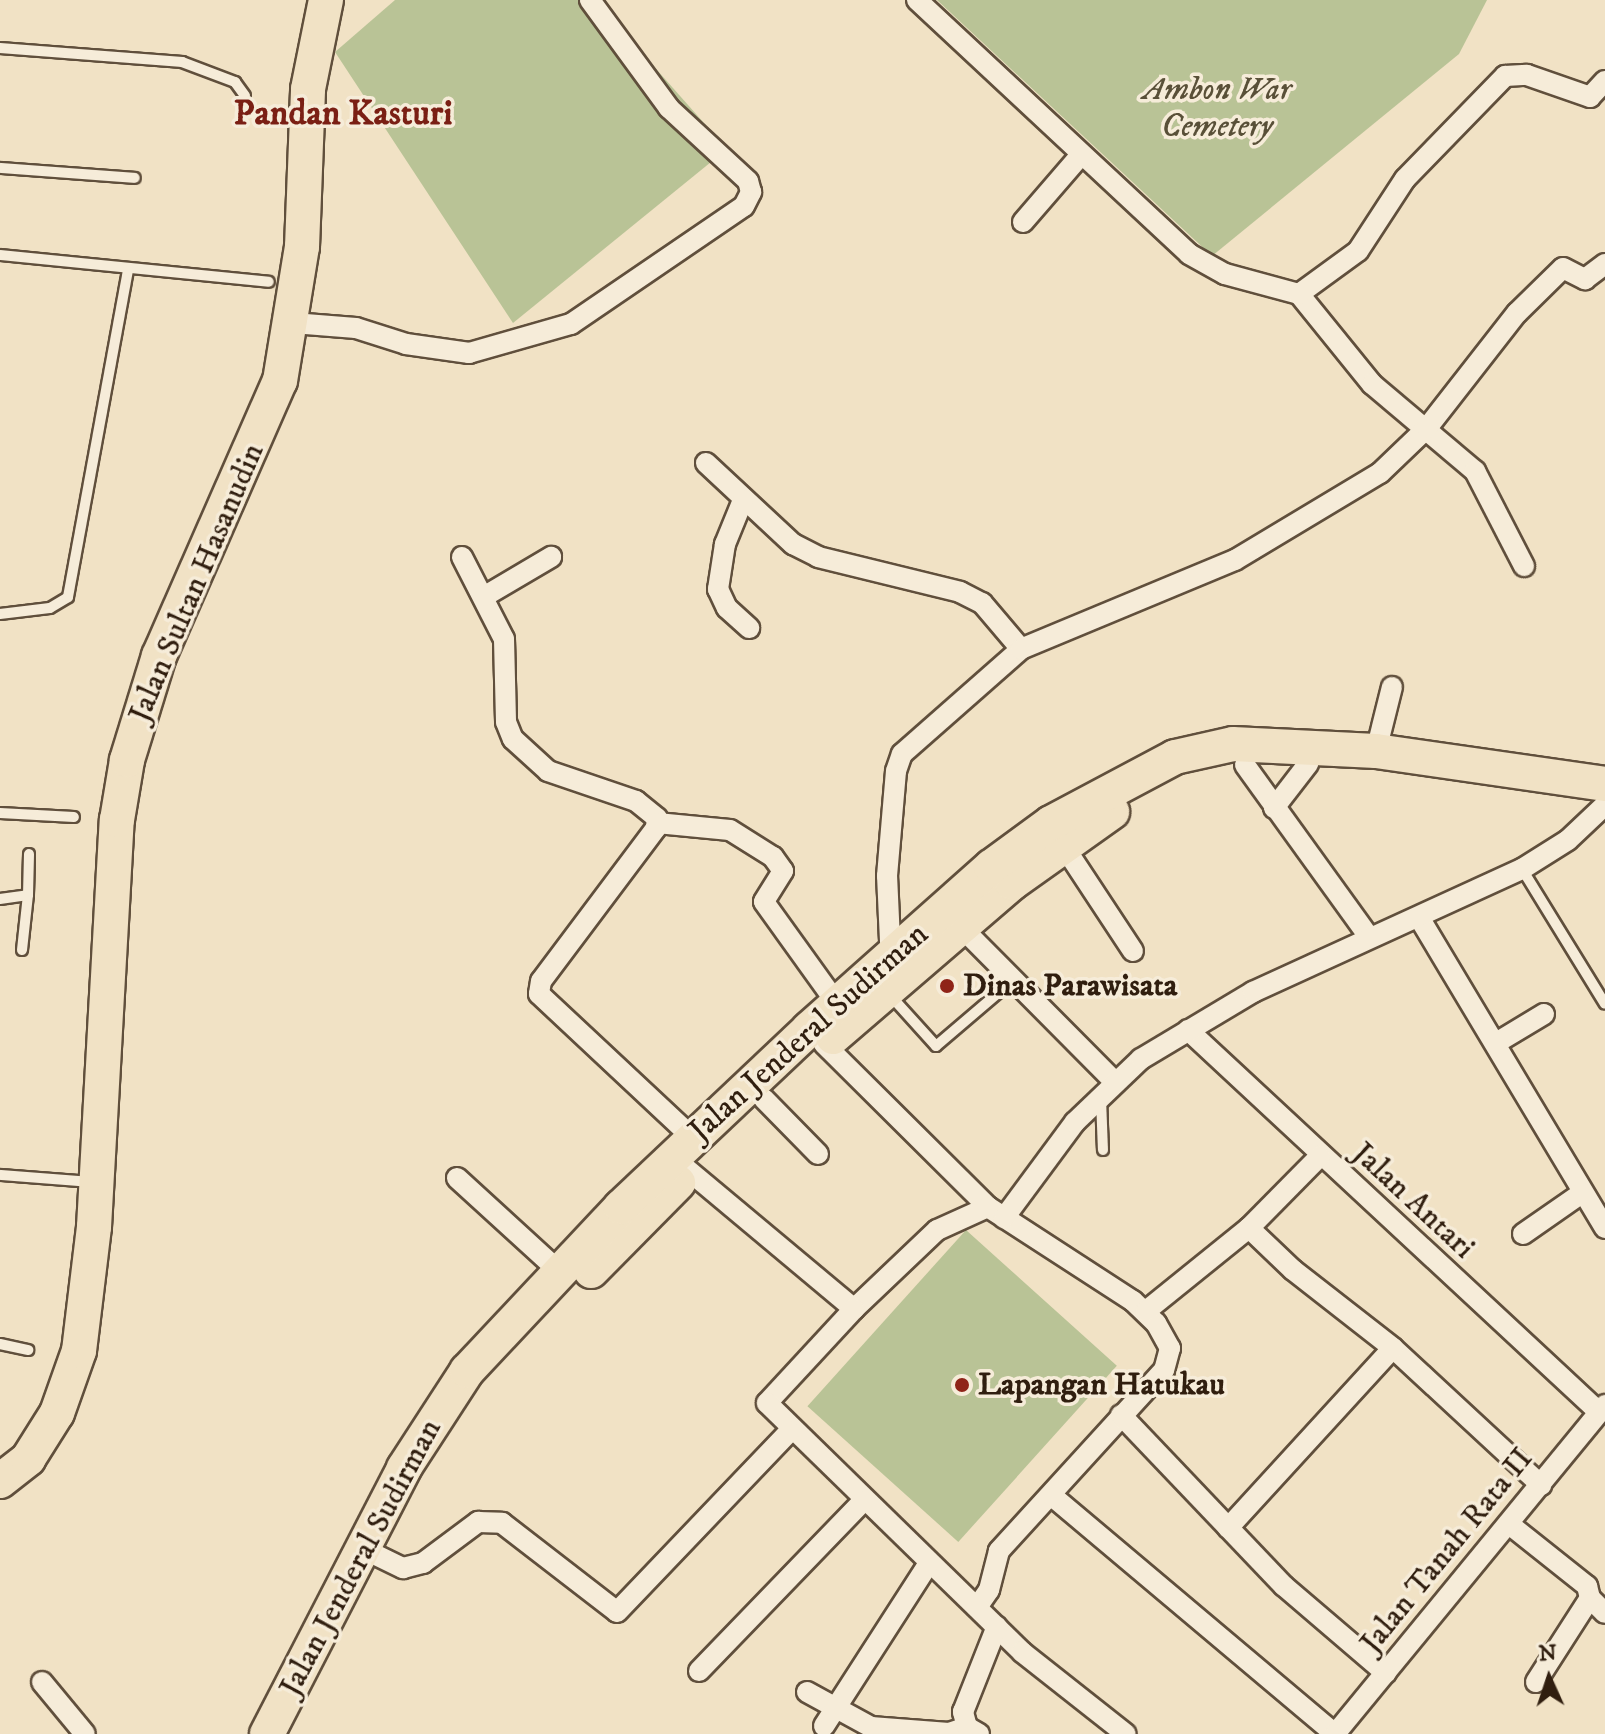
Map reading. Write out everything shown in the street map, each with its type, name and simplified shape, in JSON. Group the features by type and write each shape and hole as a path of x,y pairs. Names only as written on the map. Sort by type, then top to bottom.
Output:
{"highway":[{"name":"Jalan Sultan Hasanudin","path":"0,1481 28,1459 69,1388 86,1308 117,820 127,760 159,656 263,427 293,323 302,247 308,89 326,0"},
{"name":"Jalan Jenderal Sudirman","path":"267,1734 371,1552 448,1428 480,1384 684,1156 764,1099 824,1044 991,867 1051,823 1175,757 1247,744 1376,751 1605,784"},
{"name":"Jalan Jenderal Sudirman","path":"285,1734 433,1419 467,1371 559,1271 684,1156 838,1005 886,980 963,929 1063,845 1122,806 1184,778 1245,765 1308,764 1605,803"}],"street":[{"path":"293,323 356,328 406,344 469,353 571,324 744,206 751,192 748,181 669,108 590,0"},
{"path":"917,0 1080,156 1203,265 1299,294 1363,375 1475,471 1524,566"},
{"path":"1299,294 1358,251 1405,179 1505,76 1527,75 1574,94 1601,95"},
{"path":"1023,222 1080,156"},
{"path":"886,980 886,892 898,761 1021,649 1270,542 1380,473 1427,428 1517,313 1563,268 1585,279 1605,264"},
{"path":"706,463 773,529 818,557 903,575 982,603 1021,649"},
{"path":"743,500 725,544 718,589 727,608 749,628"},
{"path":"462,557 485,596 504,639 506,722 513,739 548,771 636,801 654,813 657,823"},
{"path":"485,596 551,557"},
{"path":"1376,751 1392,687"},
{"path":"1274,808 1308,764"},
{"path":"1245,765 1370,938"},
{"path":"1126,1734 997,1626 929,1563 790,1431 768,1401 854,1309 937,1230 996,1212 1108,1087 1188,1030 1253,992 1370,938 1420,919 1522,869 1568,840 1605,803"},
{"path":"657,823 730,830 773,857 783,871 764,902 838,1005"},
{"path":"657,823 538,990 545,1003 684,1156 854,1309"},
{"path":"1063,845 1133,951"},
{"path":"1420,919 1605,1228"},
{"path":"963,929 1108,1087"},
{"path":"1496,1043 1544,1014"},
{"name":"Jalan Antari","path":"1188,1030 1320,1156 1602,1409"},
{"path":"824,1044 996,1212 1146,1311 1171,1356 999,1551 989,1590 977,1607"},
{"path":"764,1099 818,1154"},
{"path":"1146,1311 1249,1228 1320,1156"},
{"path":"457,1178 559,1271"},
{"path":"1523,1234 1582,1193"},
{"path":"1249,1228 1293,1270 1393,1348 1541,1485"},
{"path":"1228,1528 1393,1348"},
{"name":"Jalan Tanah Rata II","path":"1335,1734 1602,1409"},
{"path":"1121,1415 1284,1586 1386,1673"},
{"path":"371,1552 403,1568 423,1563 478,1522 502,1523 617,1612 790,1431"},
{"path":"1051,1495 1335,1734"},
{"path":"699,1671 863,1501"},
{"path":"1509,1524 1587,1586 1590,1598 1605,1613"},
{"path":"824,1726 929,1563"},
{"path":"1536,1682 1590,1598"},
{"path":"807,1692 871,1727 949,1733 973,1731 965,1702 997,1626"},
{"path":"42,1682 85,1734"}],"lane":[{"path":"0,48 182,62 235,82 245,96"},
{"path":"0,168 135,178"},
{"path":"0,255 269,282"},
{"path":"0,614 50,608 68,597 128,269"},
{"path":"0,813 74,817"},
{"path":"22,950 29,854"},
{"path":"1522,869 1605,1004"},
{"path":"0,899 28,895"},
{"path":"886,980 936,1046 1011,982"},
{"path":"1103,1150 1108,1087"},
{"path":"0,1175 96,1182"},
{"path":"0,1344 28,1350"}],"green space":[{"path":"395,0 595,0 727,149 513,323 335,52"},
{"name":"Ambon War Cemetery","path":"937,0 1487,0 1459,54 1212,256"},
{"name":"Lapangan Hatukau","path":"966,1230 1117,1366 958,1542 807,1406"}],"place":[{"name":"Dinas Parawisata","path":"947,986"},
{"name":"Lapangan Hatukau","path":"962,1385"}],"district":[{"name":"Pandan Kasturi","path":"343,114"}]}
